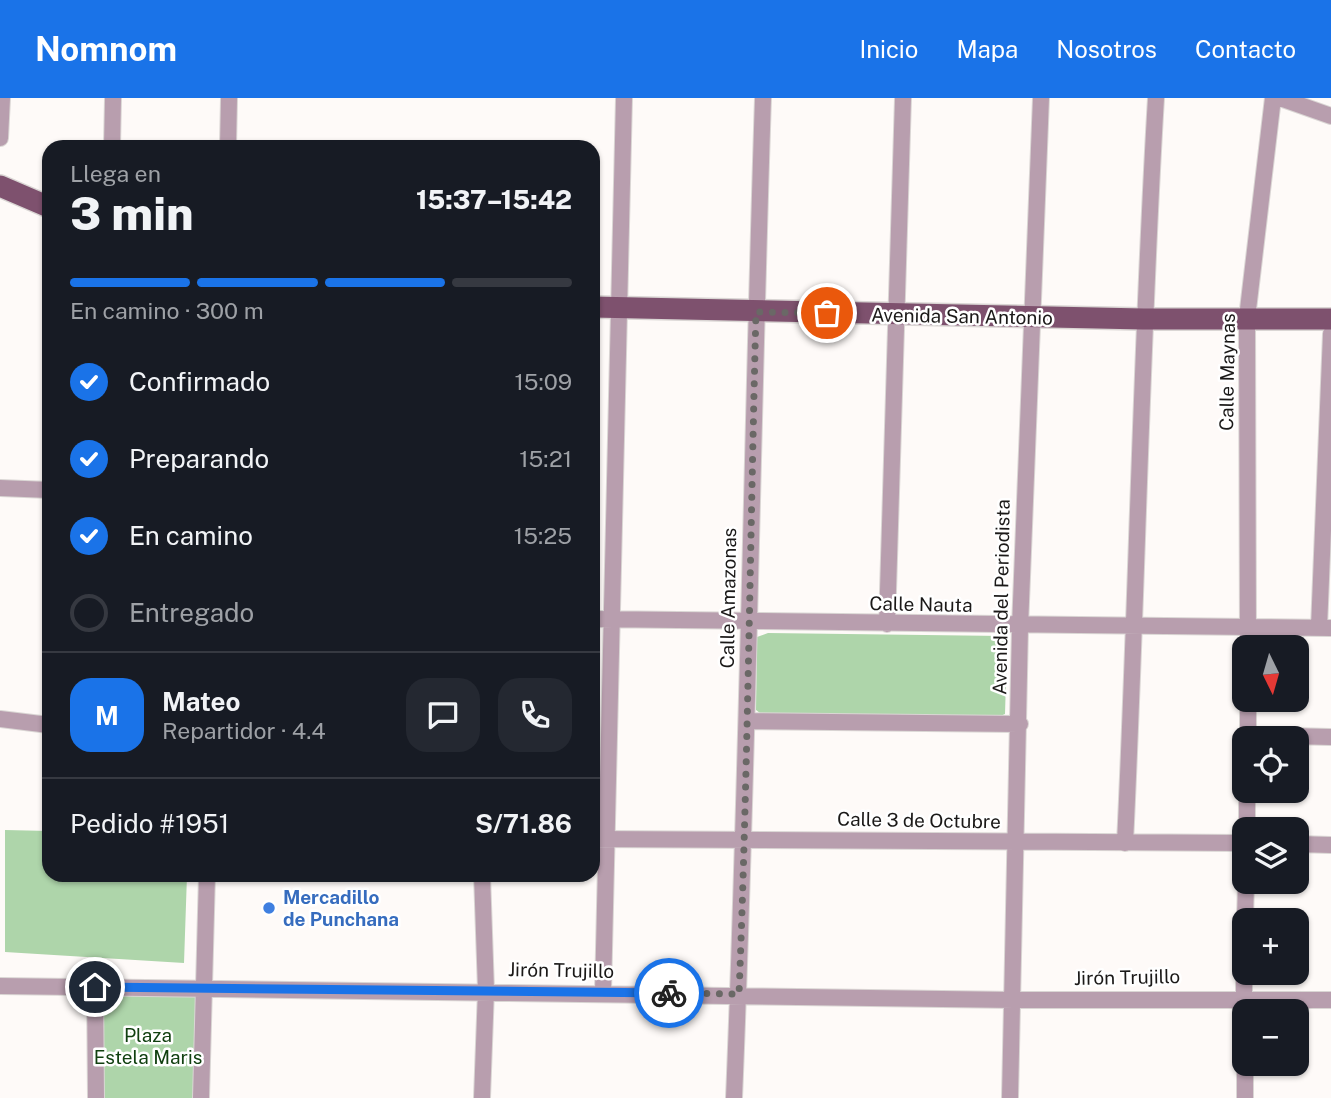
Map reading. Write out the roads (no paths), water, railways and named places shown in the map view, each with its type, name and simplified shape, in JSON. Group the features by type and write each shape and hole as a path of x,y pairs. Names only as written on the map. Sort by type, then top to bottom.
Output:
{"main road":[{"path":"0,186 42,204"},
{"name":"Avenida San Antonio","path":"600,307 1143,319 1331,319"}],"street":[{"path":"0,138 2,98"},
{"path":"112,140 113,98"},
{"path":"228,140 229,98"},
{"path":"600,821 611,620 624,98"},
{"name":"Calle Amazonas","path":"734,1098 749,721 747,622 763,98"},
{"path":"887,624 903,98"},
{"name":"Avenida del Periodista","path":"1010,1098 1020,627 1041,98"},
{"path":"1125,843 1135,627 1143,319 1156,98"},
{"name":"Calle Maynas","path":"1247,635 1247,318 1273,98"},
{"path":"1280,98 1331,116"},
{"path":"1325,628 1331,334"},
{"path":"0,488 42,490"},
{"name":"Calle Nauta","path":"600,619 1020,627 1325,628"},
{"path":"0,719 42,724"},
{"path":"749,721 1020,724"},
{"path":"1309,737 1331,737"},
{"name":"Calle 3 de Octubre","path":"600,839 745,838 1232,844"},
{"path":"1309,844 1331,845"},
{"path":"600,877 603,992"},
{"path":"201,1098 206,882"},
{"path":"482,882 486,990 482,1098"},
{"path":"1244,985 1244,997"},
{"name":"Jirón Trujillo","path":"0,986 486,990 1014,1000 1244,997 1331,1000"},
{"path":"95,987 96,1098"},
{"path":"1245,1076 1245,1098"}],"place":[{"name":"Mercadillo de Punchana","path":"269,908"}],"park label":[{"name":"Plaza Estela Maris","path":"148,1046"}]}
